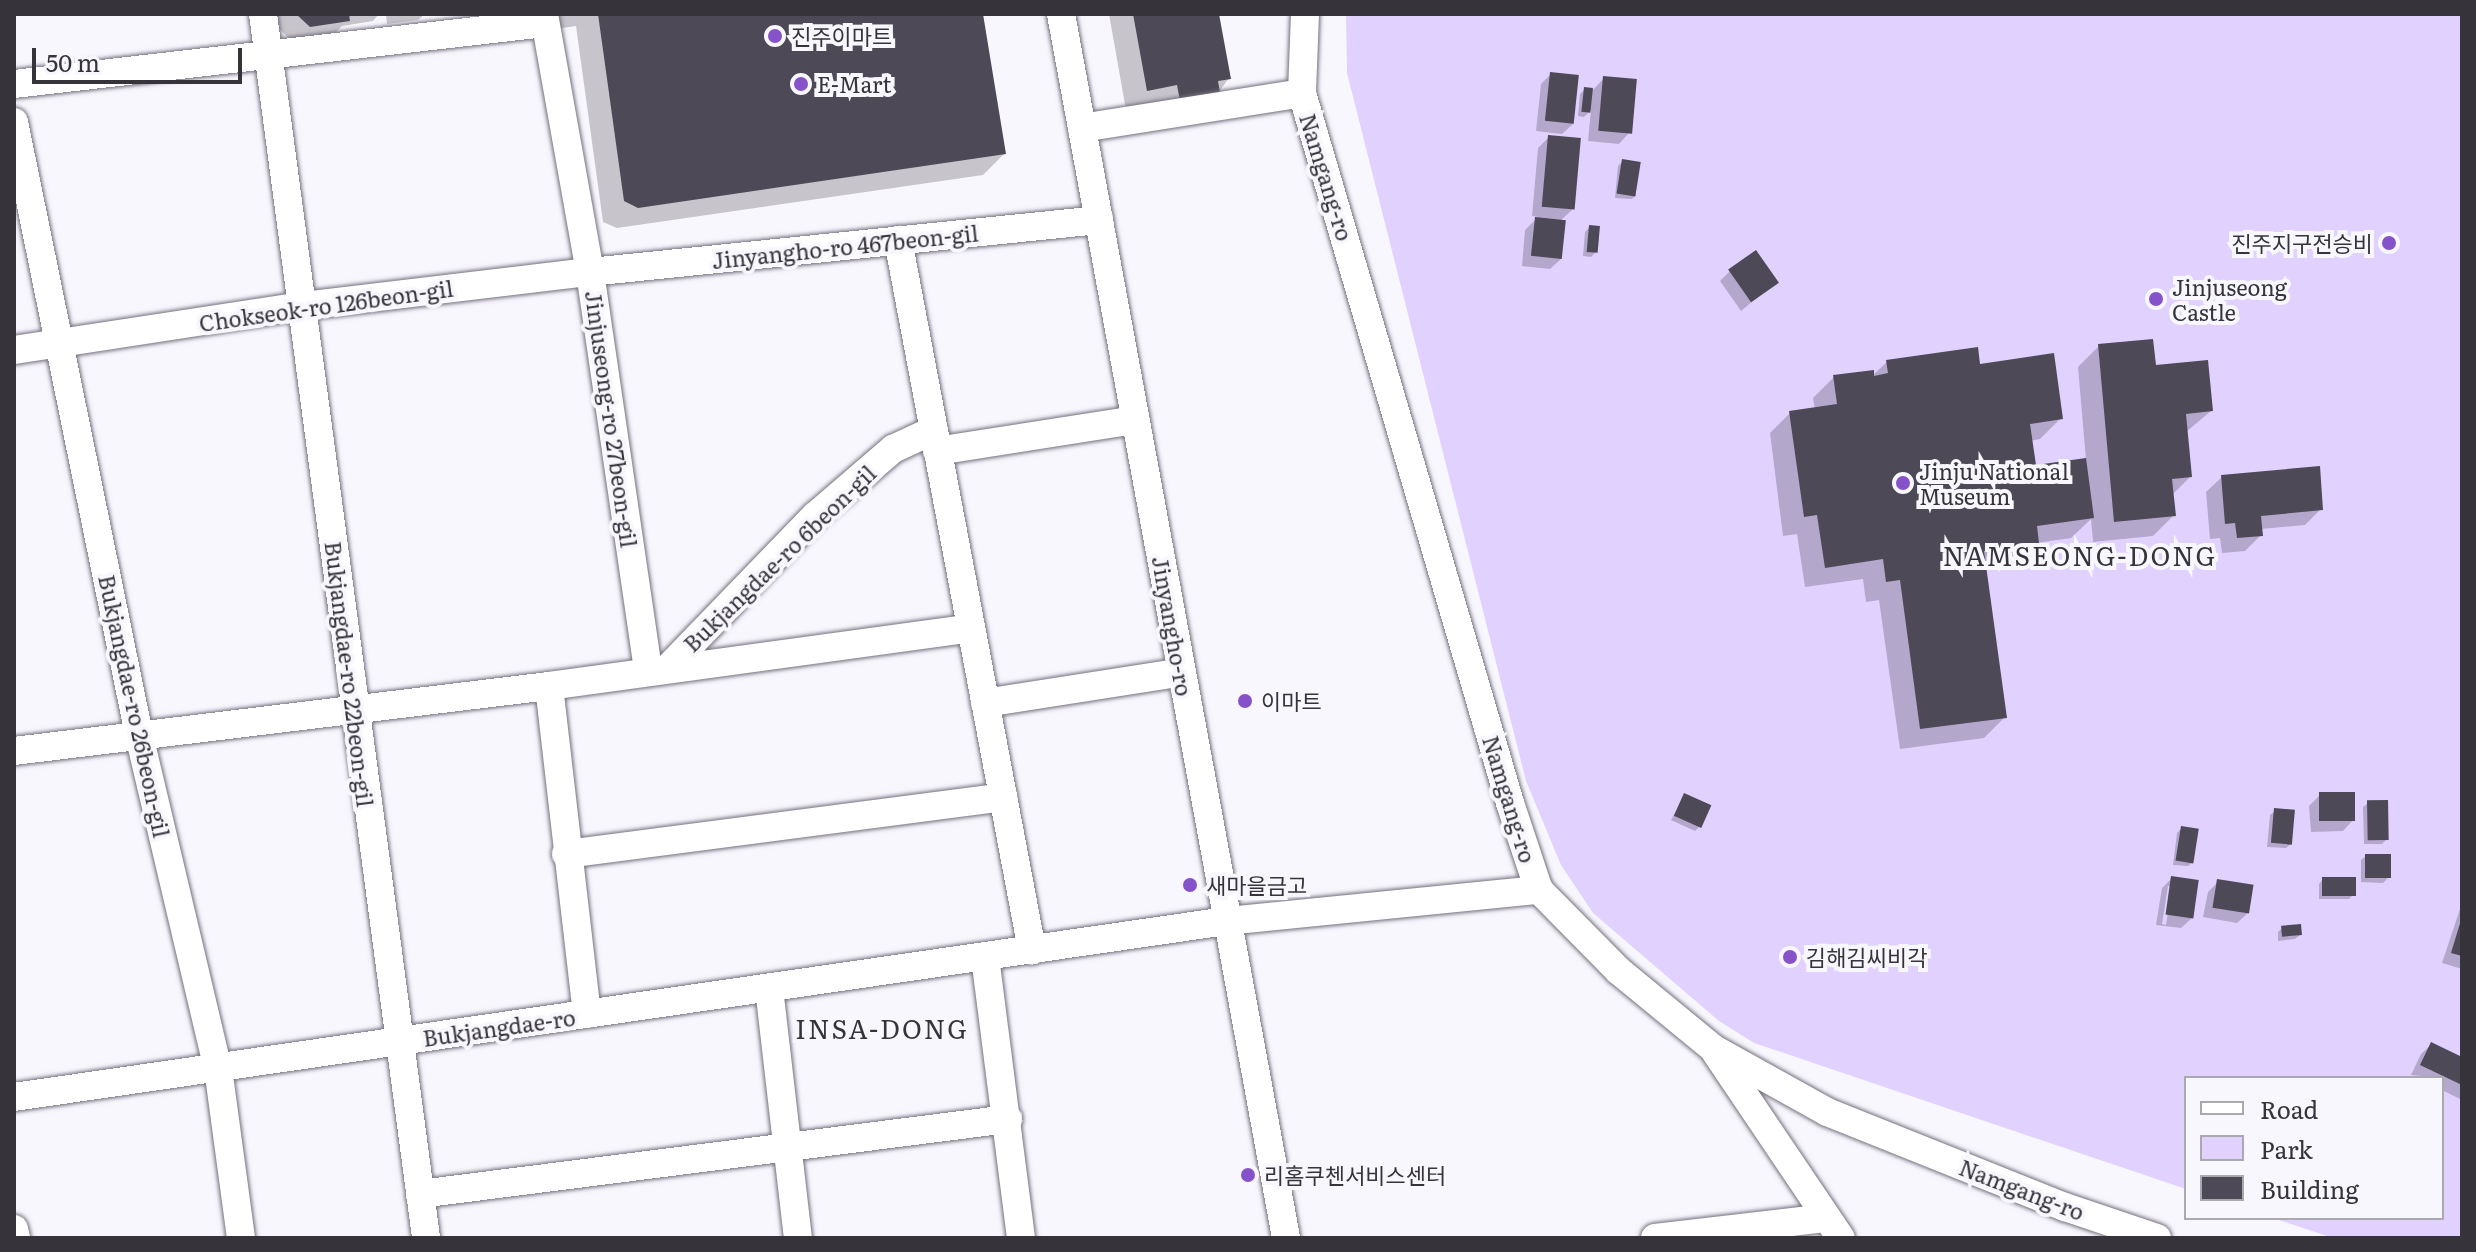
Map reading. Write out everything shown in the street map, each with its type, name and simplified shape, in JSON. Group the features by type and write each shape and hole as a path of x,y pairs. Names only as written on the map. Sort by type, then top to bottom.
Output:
{"street":[{"name":"Bukjangdae-ro 22beon-gil","path":"263,14 353,709 426,1238"},
{"name":"Jinyangho-ro","path":"1061,14 1286,1238"},
{"name":"Namgang-ro","path":"1305,14 1302,93 1539,890 1619,971 1714,1049 1827,1112 2065,1207 2157,1238"},
{"path":"14,84 544,19"},
{"name":"Jinjuseong-ro 27beon-gil","path":"544,19 659,669"},
{"path":"1082,128 1302,93"},
{"path":"14,122 62,343"},
{"name":"Jinyangho-ro 467beon-gil","path":"590,272 1099,220"},
{"path":"898,240 1032,950"},
{"name":"Chokseok-ro 126beon-gil","path":"14,350 303,306 590,272"},
{"name":"Bukjangdae-ro 26beon-gil","path":"62,343 139,735 218,1068 241,1238"},
{"name":"Bukjangdae-ro 6beon-gil","path":"659,669 815,516 893,449 936,440 1136,420"},
{"path":"14,751 549,686 971,628"},
{"path":"985,703 1182,672"},
{"path":"549,686 566,854 587,1014"},
{"path":"566,854 1003,797"},
{"name":"Bukjangdae-ro","path":"14,1097 1227,921 1539,890"},
{"path":"985,957 1021,1238"},
{"path":"769,988 798,1238"},
{"path":"1714,1049 1833,1228"},
{"path":"420,1194 1008,1119"},
{"path":"1655,1238 1833,1228"},
{"path":"14,1229 16,1238"}],"green space":[{"path":"1346,14 2462,14 2462,1238 2333,1238 2279,1220 2444,1220 2444,1076 2184,1076 2184,1188 1754,1043 1719,1021 1593,913 1561,865 1526,781 1347,73"}],"building":[{"path":"296,14 349,14 350,21 310,27"},
{"name":"E-Mart","path":"598,14 983,14 1006,154 638,208 624,201"},
{"path":"1133,14 1219,14 1231,79 1218,81 1220,93 1180,101 1177,85 1147,91"},
{"path":"1550,72 1579,75 1574,124 1545,121"},
{"path":"1603,76 1637,79 1632,134 1598,131"},
{"path":"1584,87 1593,88 1590,113 1581,112"},
{"path":"1548,135 1581,138 1575,210 1542,207"},
{"path":"1622,159 1641,162 1635,197 1617,194"},
{"path":"1535,217 1566,220 1562,259 1531,256"},
{"path":"1589,225 1600,226 1598,253 1587,252"},
{"path":"1756,250 1779,283 1751,302 1728,270"},
{"path":"2153,339 2156,365 2208,360 2213,411 2186,414 2192,477 2172,479 2176,516 2114,522 2098,344"},
{"path":"1978,347 1980,364 2054,353 2063,419 2030,424 2036,465 2086,458 2094,518 2037,526 2039,543 1984,551 2007,718 1920,729 1900,580 1886,582 1883,559 1825,568 1817,515 1804,517 1789,411 1837,404 1833,375 1874,370 1874,376 1888,373 1886,360"},
{"path":"2320,466 2323,510 2261,516 2263,536 2237,538 2235,523 2225,524 2221,475"},
{"path":"2319,792 2355,792 2355,821 2319,821"},
{"path":"1684,793 1711,805 1701,828 1674,816"},
{"path":"2367,800 2388,800 2389,840 2368,840"},
{"path":"2274,808 2295,810 2292,845 2271,843"},
{"path":"2181,826 2199,829 2193,863 2176,861"},
{"path":"2365,854 2391,854 2391,878 2365,878"},
{"path":"2171,876 2199,880 2193,919 2166,915"},
{"path":"2322,877 2356,877 2356,896 2322,896"},
{"path":"2217,879 2254,885 2249,913 2212,908"},
{"path":"2462,920 2462,956 2451,953"},
{"path":"2301,924 2302,935 2282,937 2281,926"},
{"path":"2431,1042 2462,1057 2462,1085 2444,1076 2420,1065"}],"place":[{"name":"진주이마트","path":"775,36"},
{"name":"E-Mart","path":"801,84"},
{"name":"진주지구전승비","path":"2389,243"},
{"name":"Jinjuseong Castle","path":"2156,299"},
{"name":"Jinju National Museum","path":"1903,483"},
{"name":"이마트","path":"1245,701"},
{"name":"새마을금고","path":"1190,885"},
{"name":"김해김씨비각","path":"1790,957"},
{"name":"리홈쿠첸서비스센터","path":"1248,1175"}],"district":[{"name":"NAMSEONG-DONG","path":"2080,555"},
{"name":"INSA-DONG","path":"882,1028"}]}
